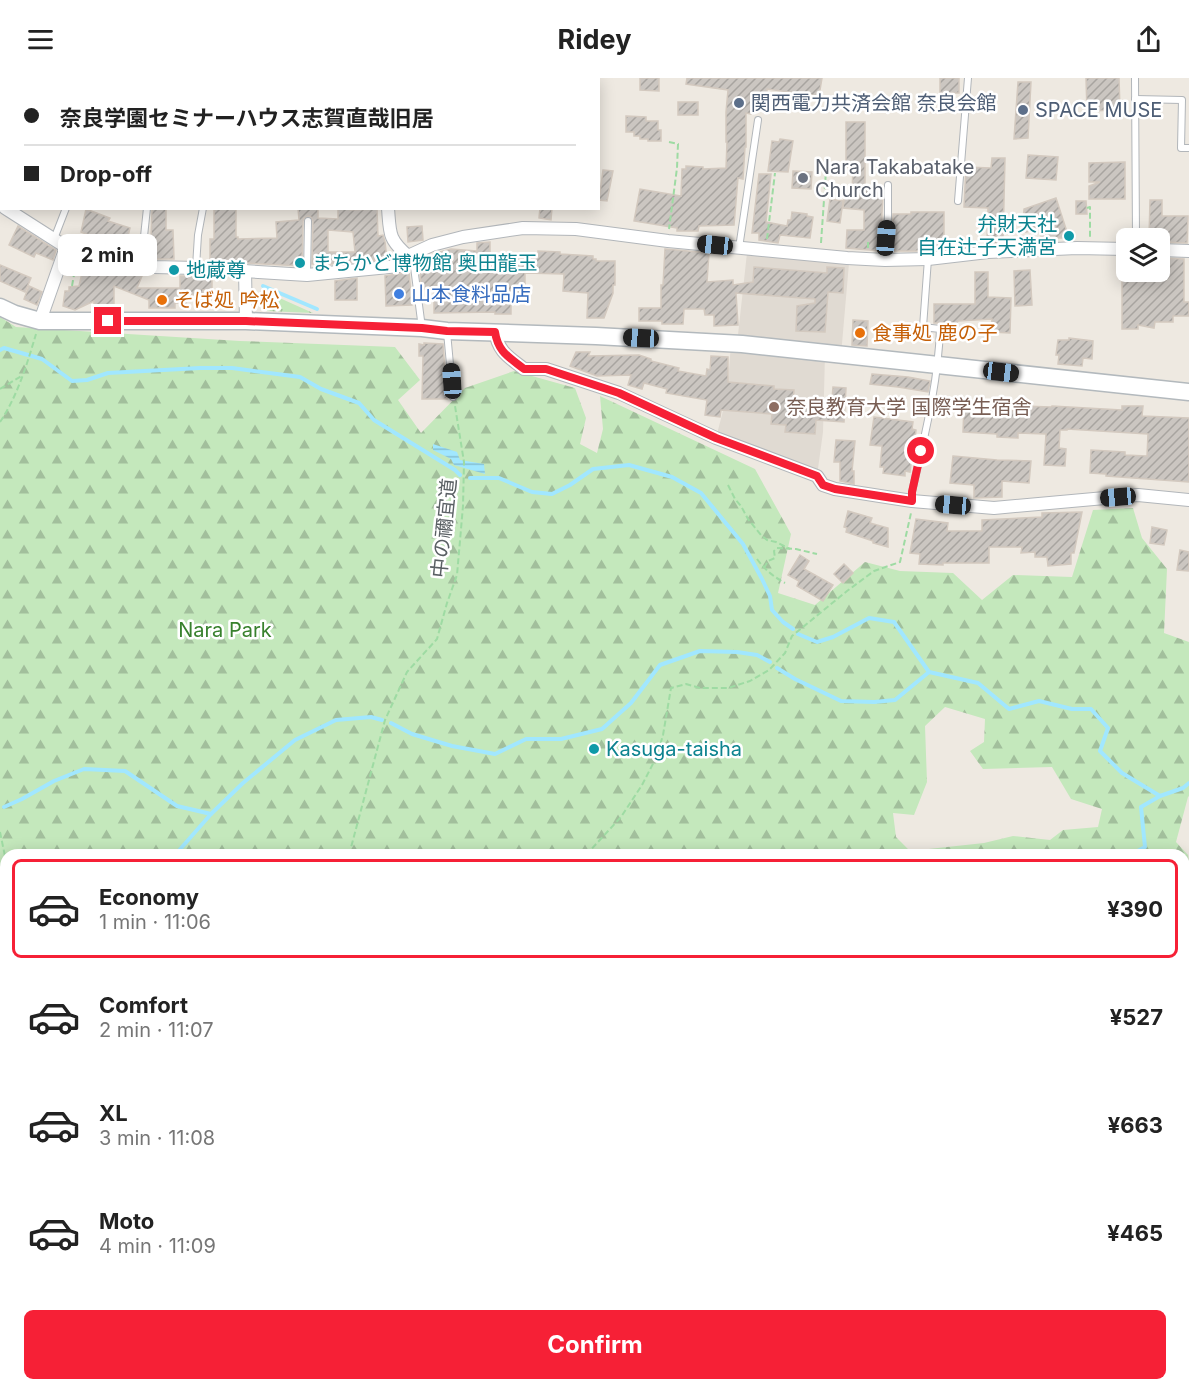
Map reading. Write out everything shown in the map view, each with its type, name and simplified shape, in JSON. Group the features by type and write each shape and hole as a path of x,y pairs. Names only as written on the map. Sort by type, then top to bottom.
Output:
{"street":[{"path":"8,210 66,247 154,267 245,272 308,274 399,266 408,256 432,245 463,237 523,228 576,229 668,241 885,260 928,259 988,252 1116,249"},
{"path":"388,210 391,234 397,246 408,256"},
{"path":"40,321 66,247"},
{"path":"1170,250 1189,251"},
{"path":"245,272 246,321"},
{"path":"0,307 40,321 246,321 742,344 1189,392"},
{"path":"495,332 502,351 524,369 546,369 619,393 716,438 817,476 823,485 835,489 912,501 994,508 1138,495 1189,500"}],"lane":[{"path":"958,201 968,78"},
{"path":"1135,78 1136,228"},
{"path":"1135,99 1186,100 1181,148 1189,148"},
{"path":"739,248 758,120"},
{"path":"885,260 888,185"},
{"path":"54,239 65,210"},
{"path":"141,265 147,210"},
{"path":"196,268 202,210"},
{"path":"308,222 308,274"},
{"path":"408,256 414,267 422,328"},
{"path":"912,501 938,365 940,329 923,327 928,259"},
{"path":"447,331 453,397"}],"path":[{"path":"668,241 678,144 669,142"},
{"path":"820,256 826,171"},
{"path":"766,250 776,173"},
{"path":"1088,208 1090,207 1090,249"},
{"path":"868,241 868,248"},
{"path":"72,286 75,270 80,262"},
{"path":"0,422 24,374 32,347"},
{"path":"0,389 24,374"},
{"name":"中の禰宜道","path":"351,849 385,720 407,672 437,639 457,575 464,462 453,397"},
{"path":"728,485 748,519 761,535 767,540 790,549"},
{"path":"592,849 621,817 642,785 657,756 671,688 686,684 700,688 728,688 750,681 769,670 785,653 792,636 874,571 900,562 912,501"},
{"path":"764,568 768,561 775,558 774,551 777,548 817,554"},
{"path":"757,559 764,568 785,583"},
{"path":"0,832 4,849"}],"shaded area":[{"path":"747,253 849,263 841,355 825,354 823,432 817,476 716,438 727,395 731,344 737,344"}],"green space":[{"path":"264,291 313,313 265,311"},
{"name":"Nara Park","path":"0,317 16,327 240,341 395,347 420,380 398,400 421,433 465,388 514,371 575,388 586,418 580,444 597,453 603,429 600,396 755,469 791,534 778,593 815,605 865,562 900,571 953,573 982,600 1013,575 1072,577 1093,510 1133,508 1142,538 1167,569 1164,633 1189,642 1189,796 1176,842 1182,849 928,849 984,843 1013,836 1050,840 1063,830 1098,827 1102,809 1071,799 1052,767 983,769 970,751 984,742 985,719 945,707 925,726 927,782 914,815 893,813 896,837 908,849 0,849"}],"water":[{"path":"433,444 457,452 460,460 484,464 485,474 454,465 451,459 433,450"}],"building":[{"path":"640,78 659,78 659,91 640,90"},
{"path":"687,78 822,78 819,96 767,89 767,95 751,94 751,114 746,113 743,179 738,178 734,225 699,226 698,231 677,231 677,228 634,221 640,189 681,196 682,169 686,169 686,166 703,167 703,169 726,168 728,90 686,84"},
{"path":"940,78 959,78 959,93 940,93"},
{"path":"1086,78 1119,78 1120,110 1087,111"},
{"name":"SPACE MUSE","path":"1018,82 1031,82 1028,138 1014,139"},
{"path":"678,102 698,102 698,115 678,115"},
{"path":"626,116 646,117 646,121 658,121 661,141 640,139 640,136 634,136 634,132 626,132"},
{"path":"846,122 865,122 865,186 875,186 874,193 883,193 880,251 846,248 847,230 864,230 864,210 843,208 845,192 852,193 853,167 846,167"},
{"path":"780,139 793,141 788,172 768,171 772,141 779,142"},
{"path":"1028,155 1058,157 1056,180 1026,178"},
{"path":"992,158 1005,158 1003,243 987,244 988,208 964,207 966,167 991,168"},
{"path":"1125,162 1125,199 1089,199 1089,186 1100,182 1089,182 1089,163"},
{"path":"603,170 613,171 607,201 600,200"},
{"name":"Nara Takabatake Church","path":"793,171 812,172 811,189 792,188"},
{"path":"759,174 771,174 766,222 787,226 792,212 807,214 813,217 810,238 780,235 778,243 759,240 759,233 752,233"},
{"path":"1056,198 1069,238 1041,238 1041,231 1026,232 1023,222 1024,209"},
{"path":"830,199 843,201 840,223 827,221"},
{"path":"1150,200 1162,200 1162,216 1188,216 1187,243 1170,242 1170,228 1149,228"},
{"path":"1076,201 1086,201 1087,214 1076,214"},
{"path":"86,210 110,218 108,221 130,228 128,236 139,237 137,255 93,240 94,237 81,232"},
{"path":"152,210 166,210 166,230 173,230 174,259 147,257 149,239 151,239"},
{"path":"214,210 236,210 236,237 238,239 277,238 276,222 299,220 298,210 318,210 318,218 338,219 338,210 377,210 378,236 383,235 387,259 312,264 313,221 308,216 303,221 302,266 210,261 210,239 214,239","holes":["328,230 353,232 355,252 328,252"]},
{"path":"540,210 552,210 551,220 539,218"},
{"path":"911,212 944,212 944,248 926,248 926,251 891,251 893,214 911,214"},
{"path":"18,226 56,250 53,260 36,253 34,257 9,245"},
{"path":"422,226 423,240 408,242 407,227"},
{"path":"490,242 490,258 538,257 538,251 593,256 596,261 615,261 615,285 613,285 613,293 604,318 587,318 588,293 563,291 564,274 525,273 525,297 511,297 511,314 434,313 434,287 422,290 420,273 423,273 422,263 438,259 436,253 451,249 477,251 477,243"},
{"path":"665,249 709,253 707,282 733,280 733,285 753,282 754,267 827,273 827,267 844,268 843,293 828,292 825,332 796,331 797,306 815,303 815,299 736,293 738,325 714,326 714,315 705,315 704,309 684,309 683,324 639,321 639,308 661,308"},
{"path":"1170,258 1184,259 1184,302 1189,302 1189,316 1173,316 1173,322 1155,322 1154,328 1138,325 1138,329 1122,329 1122,282 1170,282"},
{"path":"85,260 142,276 137,288 180,288 180,276 196,276 212,277 212,290 203,290 203,295 186,295 186,303 175,303 175,308 149,308 149,300 114,286 112,310 94,310 94,301 75,310 63,306 65,291 69,291 69,287 79,286"},
{"path":"0,265 31,278 25,292 0,281"},
{"path":"1030,270 1032,305 1015,306 1014,271"},
{"path":"975,272 988,272 988,297 1011,298 1010,333 991,332 992,319 934,323 934,304 975,304"},
{"name":"山本食料品店","path":"409,273 412,305 386,306 385,276"},
{"path":"357,278 357,300 335,300 335,281"},
{"path":"29,286 42,292 37,305 24,299"},
{"name":"食事処 鹿の子","path":"853,320 868,321 867,346 852,345"},
{"path":"1069,338 1093,341 1092,359 1083,358 1082,366 1058,364 1059,355 1056,355 1058,340 1069,340"},
{"path":"424,343 443,344 447,399 422,399 423,356 419,356 419,344 424,345"},
{"path":"576,352 590,352 588,356 639,355 651,361 679,368 678,371 706,376 707,369 710,370 711,356 728,357 728,382 794,390 793,407 831,410 833,387 846,388 844,422 816,420 815,434 785,432 786,425 771,424 772,414 721,410 720,417 705,415 707,400 666,393 667,389 644,383 642,389 628,385 631,375 597,376 570,366"},
{"path":"872,374 930,381 928,392 870,384"},
{"path":"964,406 1023,411 1023,406 1122,410 1122,406 1143,406 1142,416 1189,418 1189,482 1090,473 1091,450 1147,456 1148,434 1060,430 1059,448 1066,449 1065,466 1044,465 1046,434 1018,433 1018,438 963,432"},
{"path":"874,417 913,422 912,429 916,430 915,439 917,439 910,472 905,471 905,476 883,473 884,467 880,467 882,446 870,445"},
{"path":"836,440 855,441 852,471 854,471 854,484 840,481 840,462 834,462"},
{"path":"953,456 1031,461 1029,483 1002,481 1002,497 974,498 974,485 950,483"},
{"path":"848,511 872,518 870,523 888,528 888,547 846,532 847,528 844,527"},
{"path":"1082,512 1074,553 1071,553 1071,564 1048,566 1047,557 1035,557 1035,552 1021,553 1022,547 989,547 989,563 919,564 920,554 910,553 916,519 948,523 947,531 982,531 982,520 1042,517 1042,513"},
{"path":"1152,527 1167,530 1164,545 1150,543"},
{"path":"1180,550 1189,552 1189,571 1177,570"},
{"path":"800,555 809,561 804,569 833,585 823,601 797,586 799,581 788,575"},
{"path":"844,564 853,573 843,583 834,574"}],"waterway":[{"path":"263,286 317,309"},
{"path":"0,350 4,348 42,359 72,381 87,380 108,373 200,368 232,368 300,377 321,389 359,403 374,420 460,475"},
{"path":"470,478 499,478 532,492 552,494 593,469 629,465 672,477 701,493 743,544 770,596 772,610 793,629"},
{"path":"798,634 817,642 833,637 869,618 894,622 929,672 978,683 1009,709 1039,701 1072,709 1091,709 1108,728 1100,751 1122,773 1160,796 1183,788 1189,783"},
{"path":"391,723 412,734 452,746 495,754 526,739 561,739 602,729 631,703 660,665 700,651 757,655 770,662"},
{"path":"777,668 841,701 874,702 895,700 929,672"},
{"path":"4,807 54,781 84,769 125,771 177,806 211,814 243,783 295,740 336,720 371,717 382,720"},
{"path":"1141,849 1145,847 1141,807 1160,796"},
{"path":"180,849 211,814"}],"place":[{"name":"関西電力共済会館 奈良会館","path":"739,103"},
{"name":"SPACE MUSE","path":"1023,110"},
{"name":"Nara Takabatake Church","path":"803,178"},
{"name":"弁財天社 自在辻子天満宮","path":"1069,236"},
{"name":"まちかど博物館 奥田龍玉","path":"300,263"},
{"name":"地蔵尊","path":"174,270"},
{"name":"山本食料品店","path":"399,294"},
{"name":"そば処 吟松","path":"162,300"},
{"name":"食事処 鹿の子","path":"860,333"},
{"name":"奈良教育大学 国際学生宿舎","path":"774,407"},
{"name":"Kasuga-taisha","path":"594,749"}],"route":[{"path":"108,321 246,321 495,332 502,351 524,369 546,369 619,393 716,438 817,476 823,485 835,489 912,501 921,451"}]}
